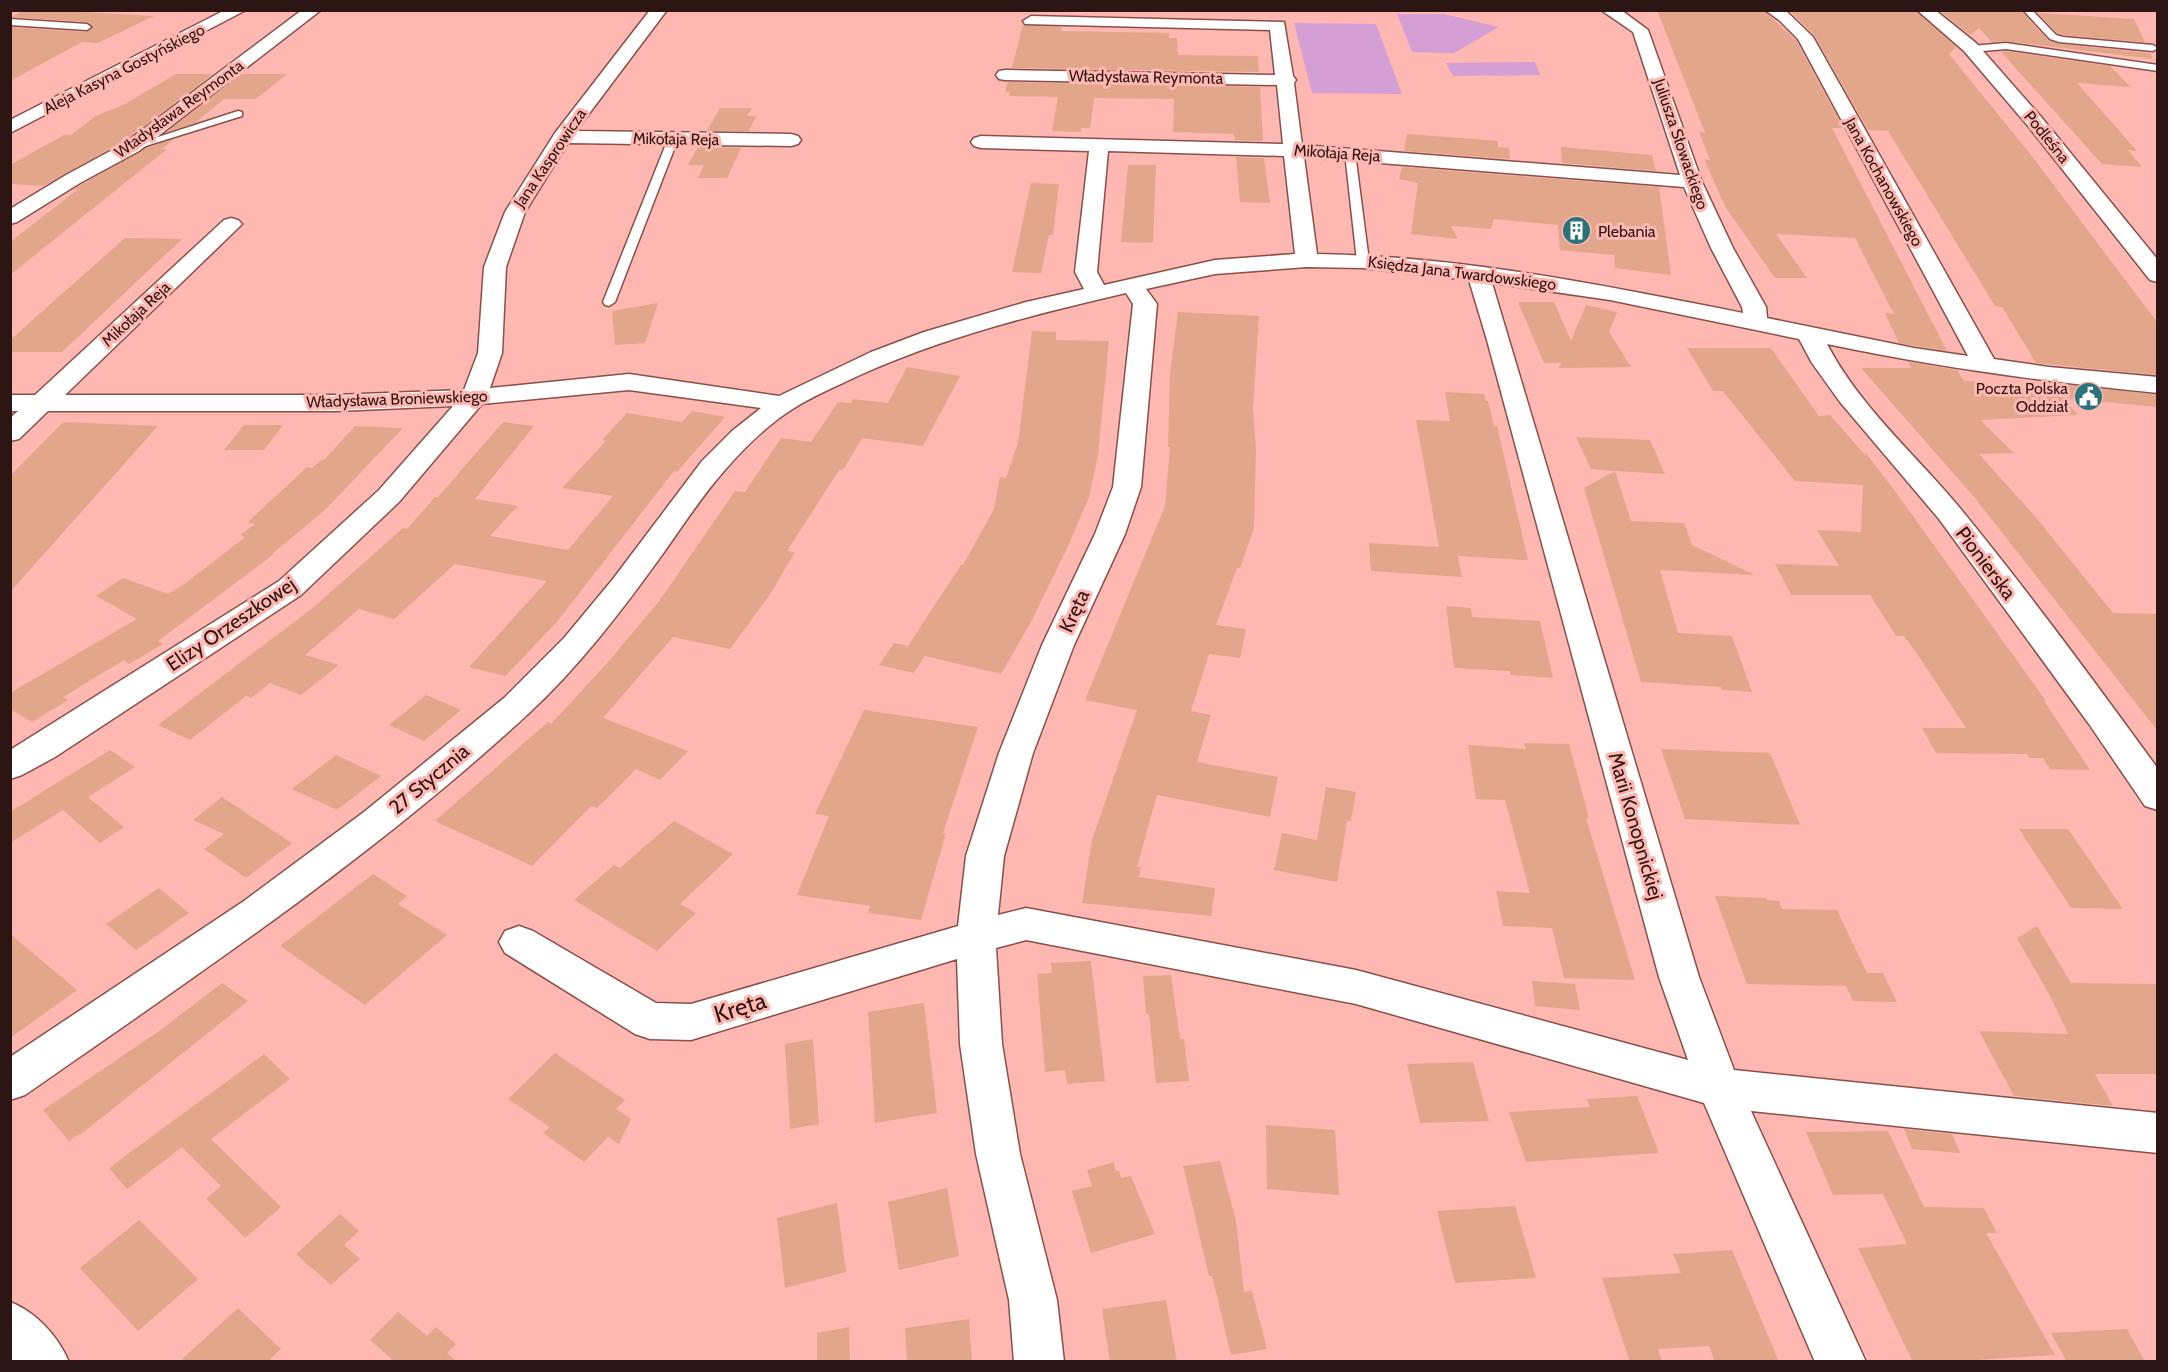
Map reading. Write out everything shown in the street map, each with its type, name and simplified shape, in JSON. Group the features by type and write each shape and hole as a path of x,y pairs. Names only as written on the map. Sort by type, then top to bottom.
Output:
{"street":[{"name":"Aleja Kasyna Gostyńskiego","path":"10,128 238,10"},
{"name":"Władysława Reymonta","path":"10,218 73,179 132,147 313,10"},
{"name":"Jana Kasprowicza","path":"474,397 490,353 495,267 515,212 562,137 659,10"},
{"name":"Juliusza Słowackiego","path":"1609,10 1640,30 1692,182 1722,248 1754,307 1755,322"},
{"name":"Jana Kochanowskiego","path":"1773,10 1785,17 1805,37 1984,363"},
{"name":"Podleśna","path":"1925,10 1971,49 2035,122 2157,275"},
{"path":"1031,21 1278,25 1287,80 1307,260"},
{"name":"Władysława Reymonta","path":"1005,75 1287,80"},
{"name":"Mikołaja Reja","path":"562,137 791,140"},
{"name":"Mikołaja Reja","path":"981,142 1350,153 1692,182"},
{"name":"Kręta","path":"1039,1362 1033,1300 998,1154 981,1044 976,937 985,856 1016,753 1058,645 1110,534 1127,488 1145,304 1086,272 1096,160 1100,145"},
{"name":"Mikołaja Reja","path":"10,433 231,224"},
{"name":"Księdza Jana Twardowskiego","path":"782,404 870,361 933,337 987,320 1114,288 1215,267 1307,260 1363,261 1478,274 1610,293 1914,355 1984,363 2049,375 2157,385"},
{"name":"Marii Konopnickiej","path":"1478,274 1499,340 1679,977 1719,1088 1841,1362"},
{"name":"Pionierska","path":"1809,334 1836,380 1949,513 2107,725 2157,797"},
{"name":"Władysława Broniewskiego","path":"10,403 336,403 474,397 629,382 731,394 782,404"},
{"name":"Elizy Orzeszkowej","path":"10,766 43,748 290,588 389,496 474,397"},
{"name":"27 Stycznia","path":"10,1081 258,912 377,822 516,706 575,645 624,586 712,467 741,437 782,404"},
{"path":"976,937 1026,924 1356,987 1719,1088 2157,1133"},
{"name":"Kręta","path":"519,942 650,1021 691,1022 976,937"},
{"path":"10,1326 44,1362"}],"lane":[{"path":"2027,10 2052,37 2062,40 2153,48"},
{"path":"10,22 87,27"},
{"path":"1971,49 2006,46 2157,68"},
{"path":"132,147 238,114"},
{"path":"609,302 673,139"},
{"path":"1350,153 1363,261"}],"shaded area":[{"path":"1397,14 1444,14 1499,27 1454,53 1412,52"},
{"path":"1294,23 1376,24 1402,94 1312,93"},
{"path":"1535,62 1540,75 1453,76 1446,63"}],"building":[{"path":"25,10 154,16 98,43 82,42 10,81 10,27 87,32 93,27 87,22 11,17"},
{"path":"1657,10 1763,10 1796,40 1843,128 1832,128 1947,351 1899,343 1885,313 1894,314 1855,238 1776,234 1807,278 1775,278 1726,208 1704,159 1710,160 1699,132 1705,133"},
{"path":"1789,10 1915,10 1956,47 1949,54 2031,155 2157,322 2157,375 2036,363 2002,307 1995,306 1888,131 1868,130 1815,36"},
{"path":"1939,10 2017,10 2022,12 2049,41 2150,53 2153,59 2006,41 1992,42 1979,28 1970,35"},
{"path":"2038,13 2134,19 2145,42 2063,35 2057,33"},
{"path":"1023,24 1062,27 1061,31 1169,33 1169,38 1177,38 1178,55 1258,56 1259,72 1012,68"},
{"path":"2001,52 2110,66 2131,87 2077,83 2137,151 2128,150 2142,167 2102,164"},
{"path":"176,74 213,74 124,141 43,186 10,184 10,165 64,135 71,135 96,116 123,105"},
{"path":"242,74 287,74 256,99 224,99 195,123 168,131"},
{"path":"1008,82 1260,87 1263,141 1235,140 1234,134 1173,132 1174,99 1094,98 1090,128 1081,128 1081,132 1052,131 1058,97 1009,96 1010,92 1005,92"},
{"path":"720,108 752,108 747,116 756,116 749,131 707,131"},
{"path":"1407,134 1498,141 1498,147 1509,148 1510,159 1404,151"},
{"path":"174,139 162,149 167,149 10,275 10,242 77,190 74,189 146,148"},
{"path":"698,147 741,148 727,178 698,178 704,165 688,165"},
{"path":"1561,147 1652,155 1656,171 1562,163"},
{"path":"1236,157 1264,158 1270,203 1240,202"},
{"path":"1128,165 1156,165 1153,243 1121,242"},
{"path":"1402,167 1659,187 1671,275 1615,268 1614,255 1560,250 1558,225 1494,219 1491,229 1451,226 1458,239 1411,234 1418,183 1399,179"},
{"path":"1031,183 1059,184 1053,235 1049,235 1041,273 1012,272"},
{"path":"125,238 182,239 62,352 10,352 10,340"},
{"path":"1518,302 1554,302 1571,341 1586,305 1617,312 1609,332 1631,367 1559,368 1561,363 1544,363"},
{"path":"658,303 645,343 615,345 612,311"},
{"path":"1178,312 1259,316 1253,408 1256,449 1254,528 1216,625 1246,629 1240,658 1209,654 1191,711 1211,715 1197,762 1278,777 1270,817 1157,795 1137,867 1141,867 1139,877 1215,888 1211,916 1082,903 1092,840 1137,710 1085,700 1165,506 1170,447 1168,447 1170,374"},
{"path":"1032,331 1056,332 1056,340 1109,341 1098,455 1089,497 1068,546 1032,620 1001,674 925,656 914,673 879,665 894,643 908,646 963,565 994,509 1000,477 1006,478 1018,443"},
{"path":"1687,348 1771,348 1819,416 1830,415 1865,455 1865,452 1892,487 2046,701 2044,701 2090,770 2050,769 2043,758 2029,758 2027,754 1936,753 1922,728 1966,728 1918,655 1904,636 1896,636 1870,595 1791,595 1775,564 1839,566 1817,530 1861,532 1863,485 1795,481 1723,391 1713,391"},
{"path":"1908,362 1957,370 1964,381 1976,381 1980,386 2056,389 2078,415 1980,420 2014,453 1979,454 2033,514 2113,613 2157,614 2157,730 1975,498 1861,368 1911,368"},
{"path":"907,367 960,376 923,446 862,438 843,470 839,470 787,551 795,552 769,596 730,649 673,637 603,718 688,751 660,780 636,769 597,808 591,806 532,866 435,821 548,722 551,724 609,661 660,600 735,491 745,492 781,438 811,442 838,402 851,403 853,399 888,403"},
{"path":"2051,383 2157,395 2157,407 2064,398"},
{"path":"1445,392 1484,394 1488,401 1494,426 1497,426 1528,560 1458,556 1462,577 1371,571 1369,543 1439,547 1416,420 1450,421"},
{"path":"692,411 725,417 677,472 674,471 556,623 505,676 469,667 547,581 455,564 394,619 359,609 305,655 339,665 301,695 270,683 251,698 246,696 190,740 158,725 314,607 403,528 407,529 503,422 534,426 475,499 518,506 490,536 568,550 613,496 562,488 606,441 602,440 627,413 682,422"},
{"path":"63,422 158,426 10,592 10,476"},
{"path":"244,425 283,425 264,450 224,450"},
{"path":"355,426 403,428 325,510 272,554 274,554 158,641 163,644 129,664 124,660 63,697 68,700 32,722 10,709 10,693 137,619 96,596 123,578 168,594 186,583 245,537 240,535 255,524 247,523 307,467 312,468 324,460"},
{"path":"1576,437 1650,440 1665,474 1591,469"},
{"path":"1615,471 1631,521 1684,523 1692,545 1755,575 1660,570 1678,633 1732,636 1752,692 1722,690 1721,687 1641,682 1584,488"},
{"path":"1446,606 1471,608 1472,617 1540,621 1553,678 1510,675 1510,671 1454,668"},
{"path":"426,695 461,710 424,741 389,725"},
{"path":"864,710 978,727 943,833 946,833 921,920 868,913 870,906 797,895 829,816 815,814"},
{"path":"1524,743 1569,744 1589,818 1586,818 1635,980 1564,978 1552,928 1503,926 1496,891 1530,893 1505,800 1476,799 1468,745 1526,749"},
{"path":"1661,749 1770,753 1800,825 1685,819"},
{"path":"110,750 135,767 88,797 124,827 100,843 63,810 10,843 10,812"},
{"path":"336,755 381,776 337,810 292,789"},
{"path":"1326,787 1356,792 1351,821 1347,821 1337,882 1274,870 1282,833 1317,840"},
{"path":"222,797 292,843 246,878 204,849 224,834 193,820"},
{"path":"674,821 733,854 680,904 696,913 657,951 574,900 614,865 620,868"},
{"path":"2019,829 2068,829 2123,909 2071,908"},
{"path":"373,874 407,896 398,904 447,935 365,1005 280,946"},
{"path":"159,888 189,913 136,950 106,924"},
{"path":"1715,896 1766,898 1779,901 1782,909 1837,910 1867,973 1883,973 1897,1002 1853,1001 1846,986 1747,984"},
{"path":"2037,926 2071,983 2157,984 2157,1074 2095,1074 2113,1106 2014,1096 1979,1031 2068,1034 2050,996 2017,938"},
{"path":"10,934 77,990 10,1038"},
{"path":"1091,961 1105,1081 1067,1084 1065,1070 1045,1072 1037,974 1052,973 1051,963"},
{"path":"1171,975 1180,1039 1184,1039 1189,1081 1156,1083 1143,976"},
{"path":"1532,981 1575,984 1580,1010 1535,1006"},
{"path":"222,983 248,1001 80,1135 69,1141 43,1110 162,1029"},
{"path":"924,1003 937,1113 875,1123 868,1012"},
{"path":"813,1039 819,1124 790,1129 785,1044"},
{"path":"555,1053 625,1100 616,1109 631,1119 619,1144 608,1137 584,1162 543,1133 550,1127 508,1099"},
{"path":"264,1054 290,1079 211,1139 281,1207 245,1238 206,1199 221,1186 182,1147 127,1189 109,1168"},
{"path":"1473,1062 1489,1121 1420,1123 1407,1064"},
{"path":"1637,1096 1659,1153 1526,1162 1509,1112 1590,1107 1587,1099"},
{"path":"1266,1125 1335,1130 1339,1195 1267,1189"},
{"path":"1904,1129 1952,1134 1960,1153 1912,1149"},
{"path":"1888,1131 1924,1207 1984,1208 1997,1233 1986,1233 2055,1355 1975,1360 1976,1362 1913,1362 1858,1248 1907,1244 1883,1194 1833,1195 1806,1132"},
{"path":"1220,1161 1236,1221 1244,1292 1252,1291 1267,1349 1231,1355 1212,1276 1209,1276 1183,1166"},
{"path":"1114,1162 1115,1171 1119,1171 1121,1178 1131,1176 1155,1234 1091,1253 1072,1191 1092,1186 1087,1170"},
{"path":"947,1188 959,1256 899,1270 888,1202"},
{"path":"837,1203 846,1272 785,1288 777,1218"},
{"path":"1515,1206 1536,1278 1455,1283 1437,1211"},
{"path":"340,1214 359,1231 344,1245 360,1259 331,1285 296,1254"},
{"path":"139,1220 198,1279 138,1331 80,1268"},
{"path":"1732,1250 1779,1362 1715,1362 1709,1346 1658,1349 1662,1362 1630,1362 1602,1278 1681,1273 1673,1254"},
{"path":"1166,1300 1177,1362 1110,1362 1102,1309"},
{"path":"238,1308 281,1349 267,1362 179,1362"},
{"path":"398,1312 427,1336 436,1327 456,1344 447,1353 457,1362 395,1362 370,1340"},
{"path":"969,1319 972,1362 907,1362 905,1328"},
{"path":"849,1327 850,1362 817,1362 817,1333"},
{"path":"2127,1329 2145,1362 2067,1362 2051,1333"}],"place":[{"name":"Plebania","path":"1577,231"},
{"name":"Poczta Polska Oddział","path":"2089,397"}]}
